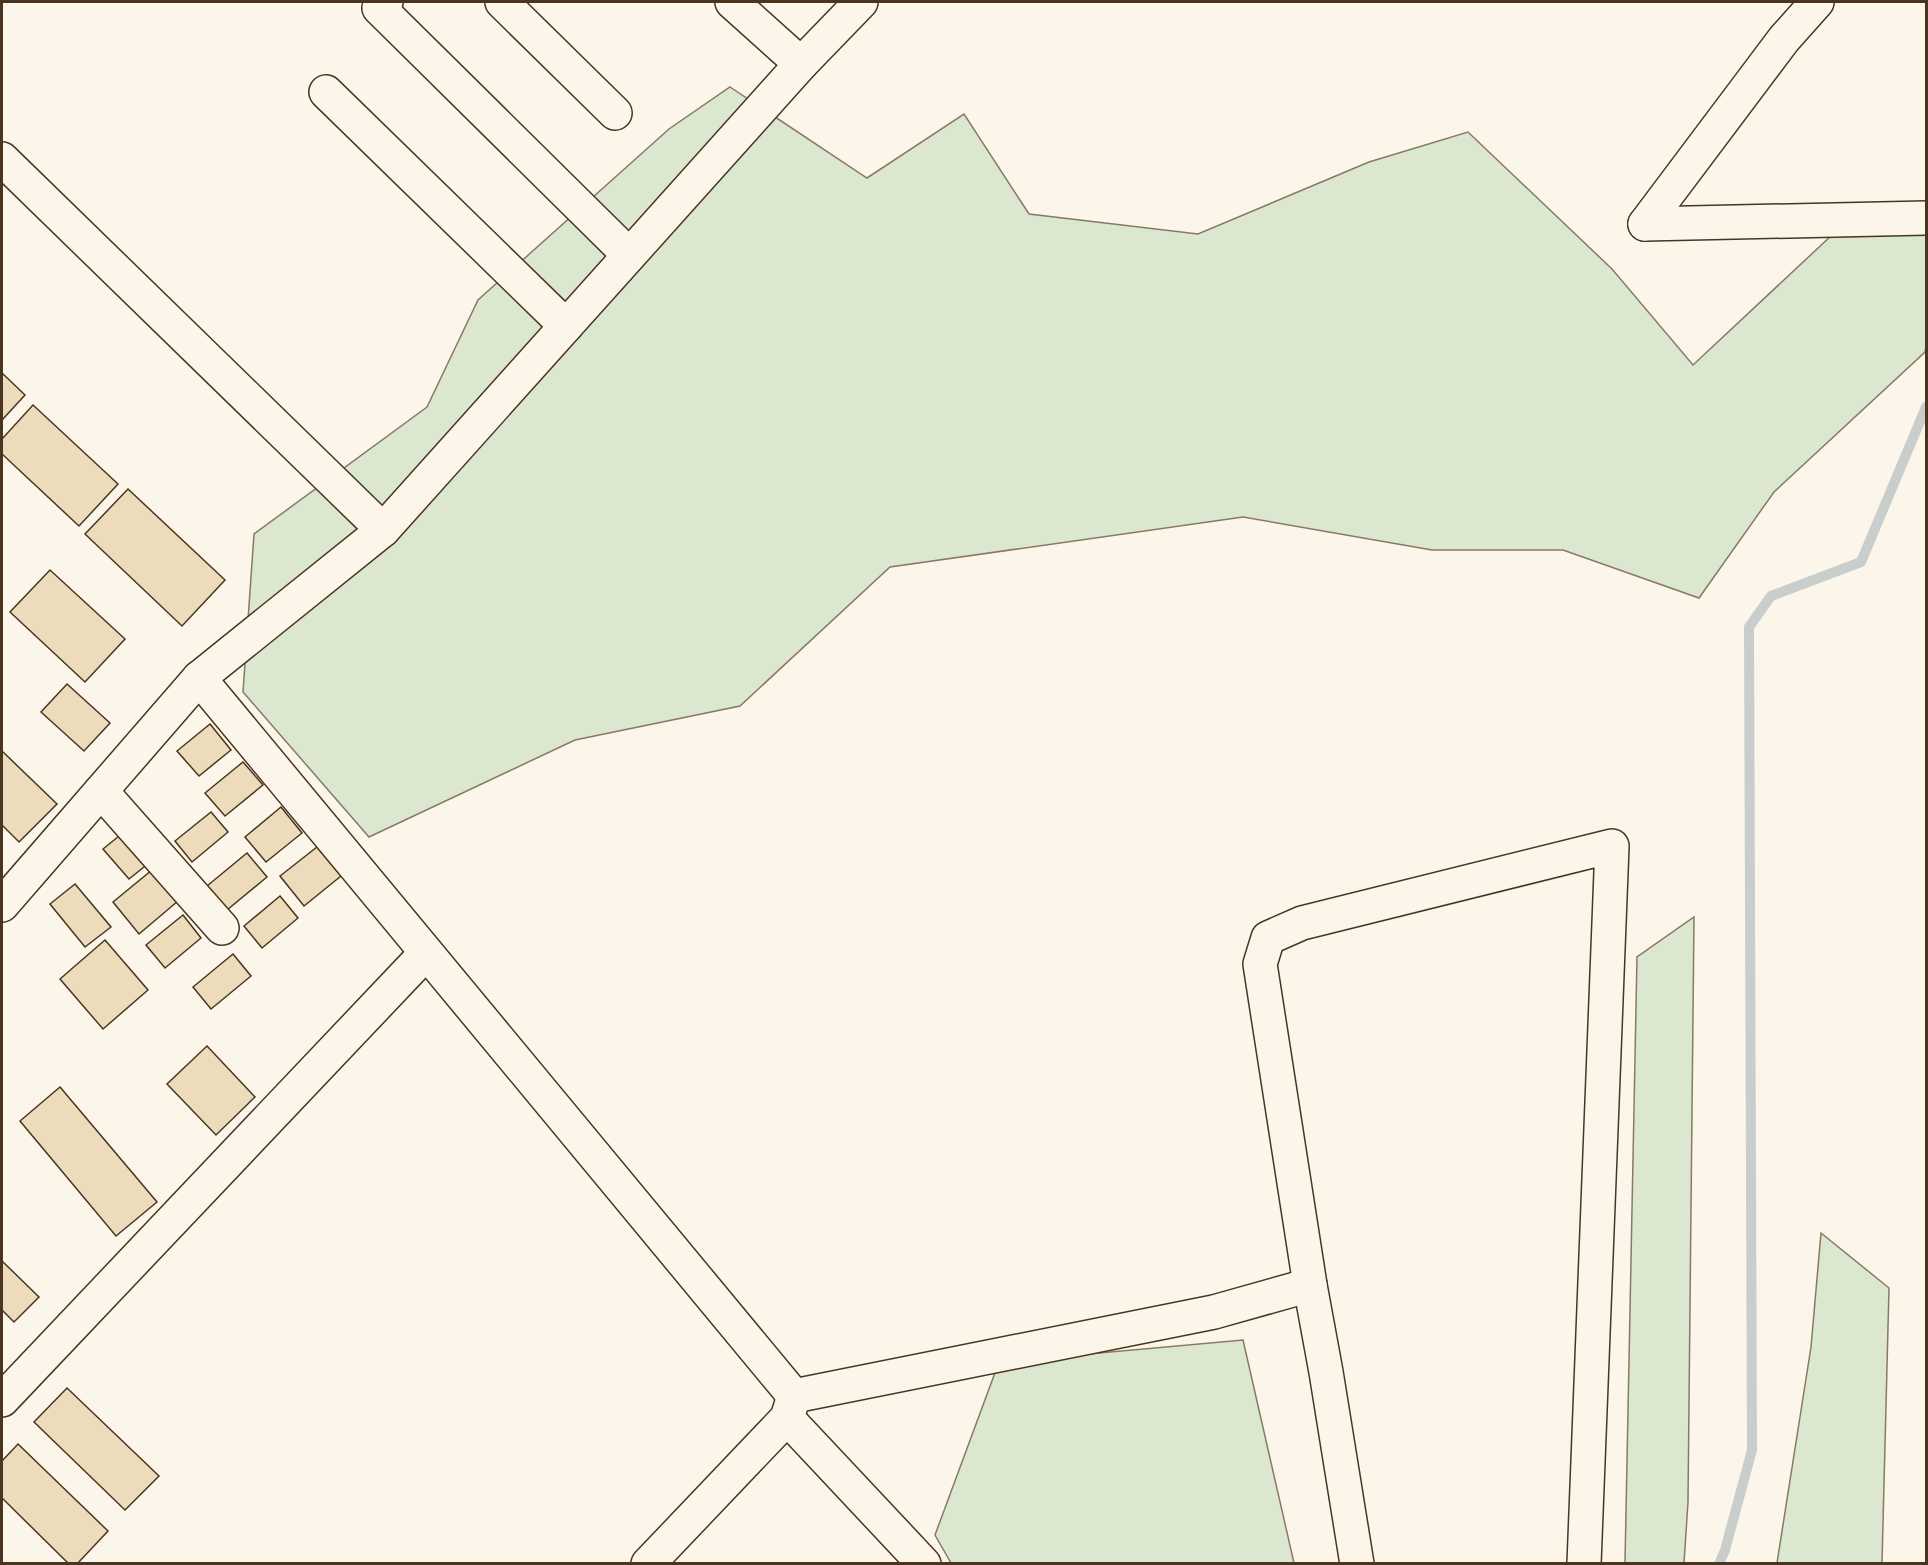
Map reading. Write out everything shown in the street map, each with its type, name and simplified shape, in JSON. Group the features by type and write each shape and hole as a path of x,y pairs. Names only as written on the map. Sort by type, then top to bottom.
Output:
{"street":[{"path":"386,2 379,8 629,255"},
{"path":"502,2 615,114"},
{"path":"732,2 801,64"},
{"path":"4,898 199,678 383,530 801,64 861,2"},
{"path":"1817,2 1784,39 1645,224 1926,218"},
{"path":"326,92 566,326"},
{"path":"2,159 383,530"},
{"path":"199,678 426,953 790,1407 924,1563"},
{"path":"101,791 222,928"},
{"path":"1357,1563 1310,1285 1260,964 1268,938 1302,923 1612,846 1584,1563"},
{"path":"2,1400 426,953"},
{"path":"648,1563 790,1407 1214,1312 1310,1285"}],"green space":[{"path":"730,87 867,178 964,114 1029,214 1198,234 1369,162 1468,132 1612,269 1693,365 1848,220 1926,223 1925,352 1774,492 1699,598 1563,550 1432,550 1243,517 890,567 740,706 575,740 369,837 243,692 254,534 427,407 478,300 669,129"},
{"path":"1694,917 1688,1502 1684,1563 1625,1563 1637,957"},
{"path":"1821,1233 1889,1288 1882,1563 1777,1563 1811,1347"},
{"path":"1243,1340 1294,1563 951,1563 935,1535 999,1362"}],"building":[{"path":"2,373 25,395 2,420"},
{"path":"33,405 118,484 79,526 2,454 2,439"},
{"path":"128,489 225,580 182,626 85,534"},
{"path":"50,570 125,639 85,682 10,612"},
{"path":"67,684 110,723 84,751 41,712"},
{"path":"210,724 231,750 199,776 177,751"},
{"path":"2,751 57,804 19,842 2,825"},
{"path":"243,762 263,785 225,816 205,793"},
{"path":"281,807 302,833 266,862 245,837"},
{"path":"211,812 228,832 192,862 175,841"},
{"path":"124,832 149,863 129,879 103,849"},
{"path":"317,847 341,876 304,906 280,876"},
{"path":"247,853 267,877 227,910 207,886"},
{"path":"152,870 178,901 139,934 113,902"},
{"path":"75,884 111,927 85,947 50,904"},
{"path":"280,896 298,918 262,948 244,926"},
{"path":"183,915 201,938 165,968 146,945"},
{"path":"105,940 148,990 103,1029 60,979"},
{"path":"233,954 251,976 211,1009 193,987"},
{"path":"207,1046 255,1097 216,1135 167,1084"},
{"path":"60,1087 157,1202 116,1236 20,1121"},
{"path":"2,1261 39,1297 14,1322 2,1310"},
{"path":"67,1388 159,1476 125,1510 34,1422"},
{"path":"18,1444 108,1531 77,1564 69,1564 2,1498 2,1461"}],"waterway":[{"path":"1719,1564 1725,1550 1752,1450 1749,627 1771,596 1861,562 1926,407"}]}
